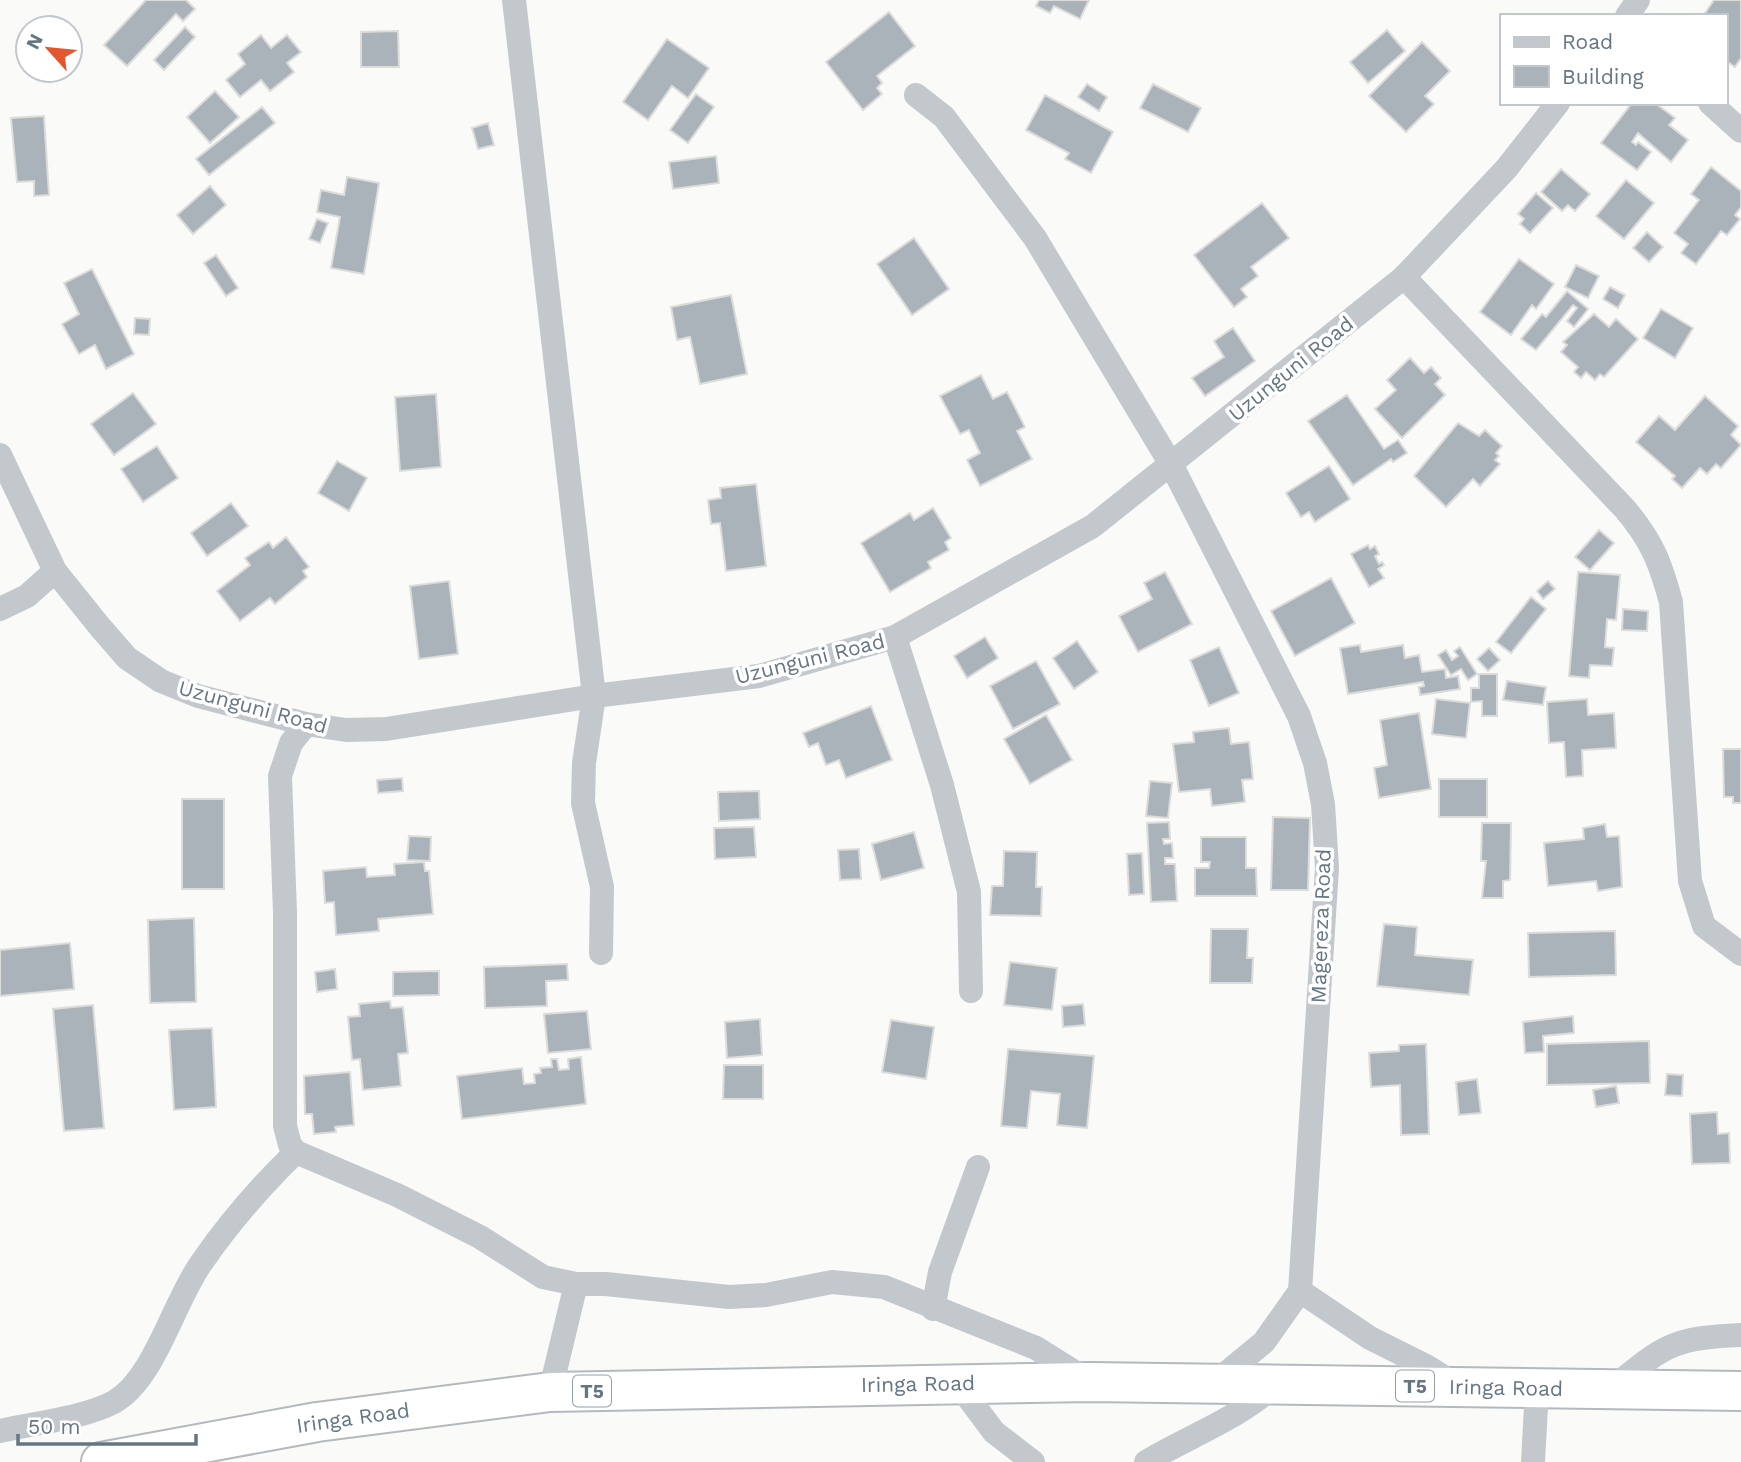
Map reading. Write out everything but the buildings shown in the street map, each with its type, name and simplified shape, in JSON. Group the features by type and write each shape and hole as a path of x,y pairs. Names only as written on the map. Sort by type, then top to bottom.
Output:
{"highway":[{"name":"Iringa Road","path":"101,1462 317,1422 550,1392 1090,1382 1741,1391"}],"street":[{"path":"514,0 594,696 584,763 583,803 602,887 601,953"},
{"name":"Magereza Road","path":"915,95 944,117 1035,238 1172,466 1299,716 1315,763 1323,804 1327,869 1300,1291"},
{"name":"Uzunguni Road","path":"0,455 55,571 127,658 161,681 198,696 306,724 345,730 386,729 594,696 759,676 895,637 1093,526 1172,466 1404,277 1506,169 1556,105"},
{"path":"1712,105 1741,131"},
{"path":"1404,277 1625,509 1646,533 1660,559 1671,602 1690,881 1704,926 1741,954"},
{"path":"0,609 27,596 55,571"},
{"path":"895,637 942,785 969,892 971,991"},
{"path":"306,724 291,743 280,776 285,913 285,1126 290,1145 296,1152 397,1195 480,1237 543,1277 576,1284 606,1284 729,1297 766,1295 832,1282 884,1287 1036,1348 1090,1382"},
{"path":"0,1431 98,1409 117,1401 156,1352 178,1300 201,1262 273,1174 296,1152"},
{"path":"933,1308 940,1272 978,1167"},
{"path":"550,1392 576,1284"},
{"path":"1213,1384 1264,1342 1300,1291 1370,1338 1426,1366 1459,1387"},
{"path":"1611,1389 1658,1351 1687,1338 1741,1335"},
{"path":"958,1384 993,1432 1033,1462"},
{"path":"1146,1462 1184,1439 1255,1404 1276,1384"},
{"path":"1533,1462 1537,1388"}]}
